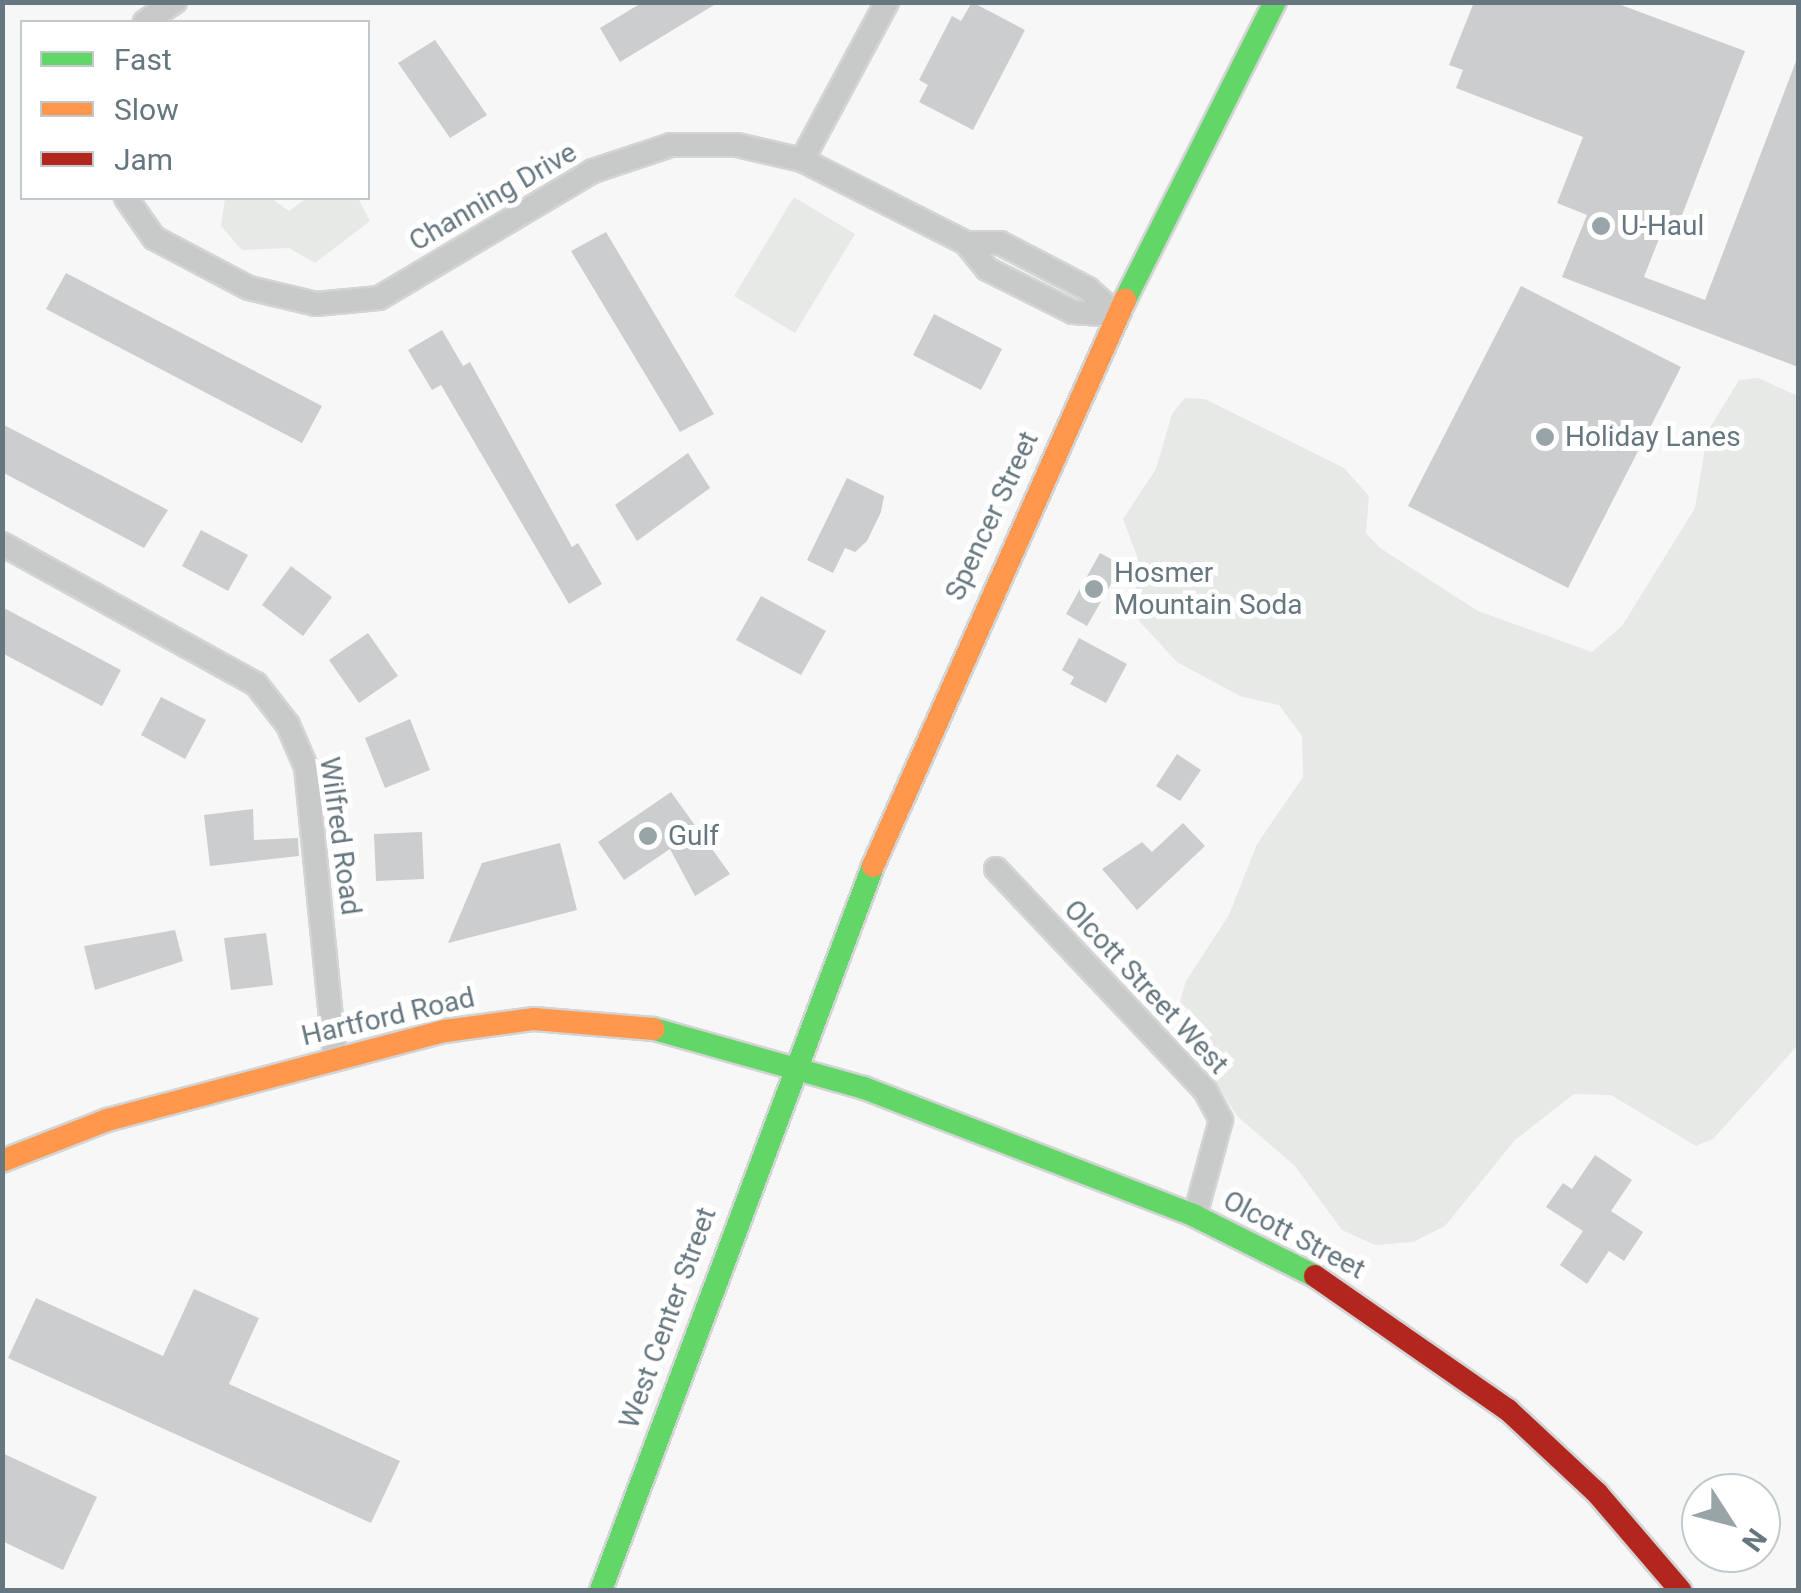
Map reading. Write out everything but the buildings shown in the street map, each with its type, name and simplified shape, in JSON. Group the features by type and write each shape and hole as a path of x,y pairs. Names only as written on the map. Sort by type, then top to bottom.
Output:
{"main road":[{"name":"Spencer Street","path":"795,1068 963,652 1117,315 1274,2"},
{"name":"Hartford Road","path":"2,1161 107,1120 445,1031 550,1019 708,1040 795,1068"},
{"name":"Olcott Street","path":"795,1068 1196,1216 1346,1295 1508,1410 1597,1493 1680,1590"},
{"name":"West Center Street","path":"600,1590 795,1068"}],"street":[{"path":"148,20 174,2"},
{"path":"802,160 887,2"},
{"name":"Channing Drive","path":"127,200 154,238 248,288 316,304 379,298 593,172 670,146 737,145 802,160 966,242 1000,244 1088,289 1117,315"},
{"name":"Wilfred Road","path":"2,544 256,684 288,725 306,766 335,1057"},
{"name":"Olcott Street West","path":"996,869 1205,1090 1221,1120 1196,1216"}],"shaded area":[{"path":"794,197 855,234 795,333 734,296"},
{"path":"225,200 274,200 289,211 304,200 359,200 370,221 315,263 289,248 242,250 221,226"},
{"path":"1758,378 1798,396 1798,1045 1713,1139 1696,1146 1611,1095 1574,1094 1515,1140 1445,1226 1413,1242 1375,1245 1342,1230 1295,1166 1237,1116 1175,1018 1186,981 1229,915 1257,844 1303,777 1302,736 1279,705 1240,696 1177,662 1128,609 1142,570 1123,519 1156,469 1172,414 1185,398 1205,399 1344,468 1369,496 1366,533 1380,548 1478,611 1592,652 1622,626 1695,508 1708,431 1739,380"}],"traffic: fast":[{"path":"1125,300 1275,2"},
{"path":"601,1590 873,866"},
{"path":"654,1029 864,1088 1195,1216 1315,1276"}],"traffic: slow":[{"path":"873,866 1125,300"},
{"path":"2,1161 107,1120 445,1031 534,1019 654,1029"}],"traffic: jam":[{"path":"1315,1276 1508,1410 1597,1493 1680,1590"}],"place":[{"name":"U-Haul","path":"1601,226"},
{"name":"Holiday Lanes","path":"1545,437"},
{"name":"Hosmer Mountain Soda","path":"1094,589"},
{"name":"Gulf","path":"648,836"}]}
